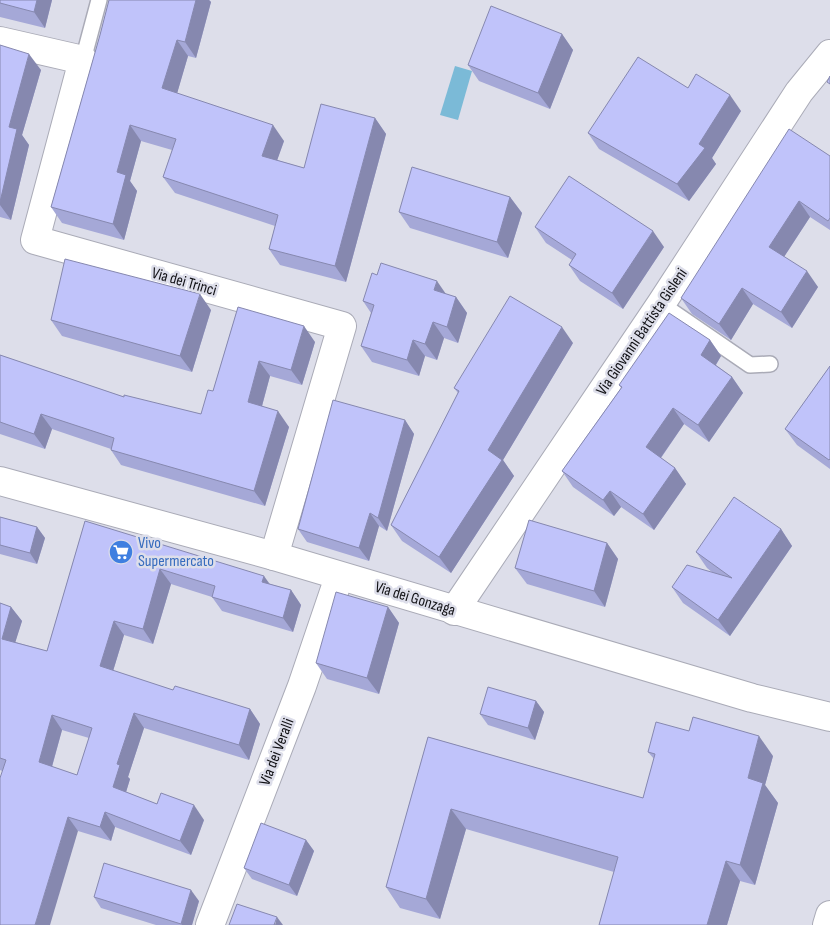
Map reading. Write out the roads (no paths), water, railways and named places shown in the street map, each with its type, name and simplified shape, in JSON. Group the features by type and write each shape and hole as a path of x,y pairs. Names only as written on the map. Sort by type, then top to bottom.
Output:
{"street":[{"path":"0,40 84,60"},
{"name":"Via Giovanni Battista Gisleni","path":"454,611 661,304 799,92 830,54"},
{"name":"Via dei Trinci","path":"84,60 34,240 342,326 274,556"},
{"name":"Via dei Gonzaga","path":"0,481 274,556 752,698 830,717"},
{"name":"Via dei Veralli","path":"210,925 302,686 340,577"},
{"path":"827,925 830,915"}],"lane":[{"name":"Via dei Trinci","path":"84,60 98,0"},
{"path":"661,304 750,365 770,364"}],"water":[{"path":"455,66 472,71 458,120 440,115"}],"place":[{"name":"Vivo Supermercato","path":"121,552"}]}
